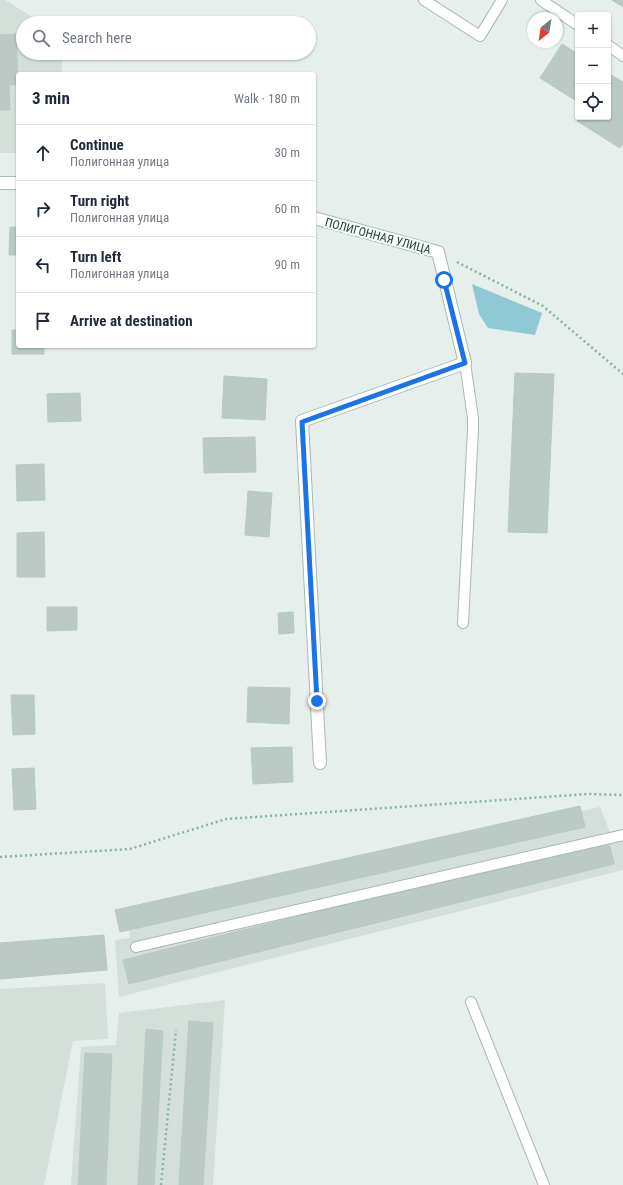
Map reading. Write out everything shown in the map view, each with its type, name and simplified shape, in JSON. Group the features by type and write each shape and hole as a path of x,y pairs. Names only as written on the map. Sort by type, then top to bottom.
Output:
{"street":[{"path":"0,183 16,183"},
{"name":"ПОЛИГОННАЯ УЛИЦА","path":"316,219 438,252 465,363"},
{"path":"320,763 302,422 465,363"}],"lane":[{"path":"424,0 480,36 502,0"},
{"path":"541,0 575,23"},
{"path":"611,47 623,56"},
{"path":"463,623 473,429 473,418 465,363"},
{"path":"136,947 623,835"},
{"path":"471,1002 544,1185"}],"path":[{"path":"438,252 543,306 623,374"},
{"path":"0,856 130,849 226,819 588,794 623,795"},
{"path":"161,1185 176,1030"}],"shaded area":[{"path":"0,0 5,0 31,16 16,16 16,60 62,60 62,72 16,72 16,153 0,153"},
{"path":"600,807 610,832 623,829 623,870 119,997 115,940 130,938 128,913 320,868"},
{"path":"105,983 108,1039 73,1041 44,1185 0,1185 0,989"},
{"path":"225,1000 213,1185 71,1185 81,1047 116,1045 119,1013"}],"water":[{"path":"472,284 542,313 535,335 488,328 479,314"}],"building":[{"path":"612,0 623,0 623,7"},
{"path":"16,34 18,72 16,72 16,84 9,85 10,110 0,110 0,35"},
{"path":"563,45 575,52 575,100 540,78 559,48 563,48"},
{"path":"611,75 623,82 623,143 620,148 577,121 611,120"},
{"path":"10,227 16,227 16,255 9,255"},
{"path":"12,330 16,330 16,348 44,348 44,354 12,354"},
{"path":"515,373 554,374 547,533 508,532"},
{"path":"224,376 267,379 265,420 222,418"},
{"path":"80,393 81,421 48,422 47,394"},
{"path":"255,437 256,472 204,473 203,438"},
{"path":"44,464 45,500 17,501 16,465"},
{"path":"248,491 272,493 269,537 245,535"},
{"path":"44,532 45,577 17,577 17,533"},
{"path":"47,607 77,607 77,630 47,631"},
{"path":"293,612 294,633 279,634 278,613"},
{"path":"248,687 290,688 289,724 247,722"},
{"path":"11,695 34,695 35,734 13,735"},
{"path":"292,747 293,782 253,784 251,748"},
{"path":"34,768 36,809 14,810 12,769"},
{"path":"580,806 585,827 120,932 115,910"},
{"path":"608,839 614,864 129,984 123,960"},
{"path":"104,935 107,970 0,979 0,943"},
{"path":"189,1021 213,1023 203,1185 179,1185"},
{"path":"146,1029 163,1031 154,1185 138,1185"},
{"path":"85,1053 112,1054 106,1185 78,1185"}],"route":[{"path":"317,701 302,422 465,363 444,280"}]}
